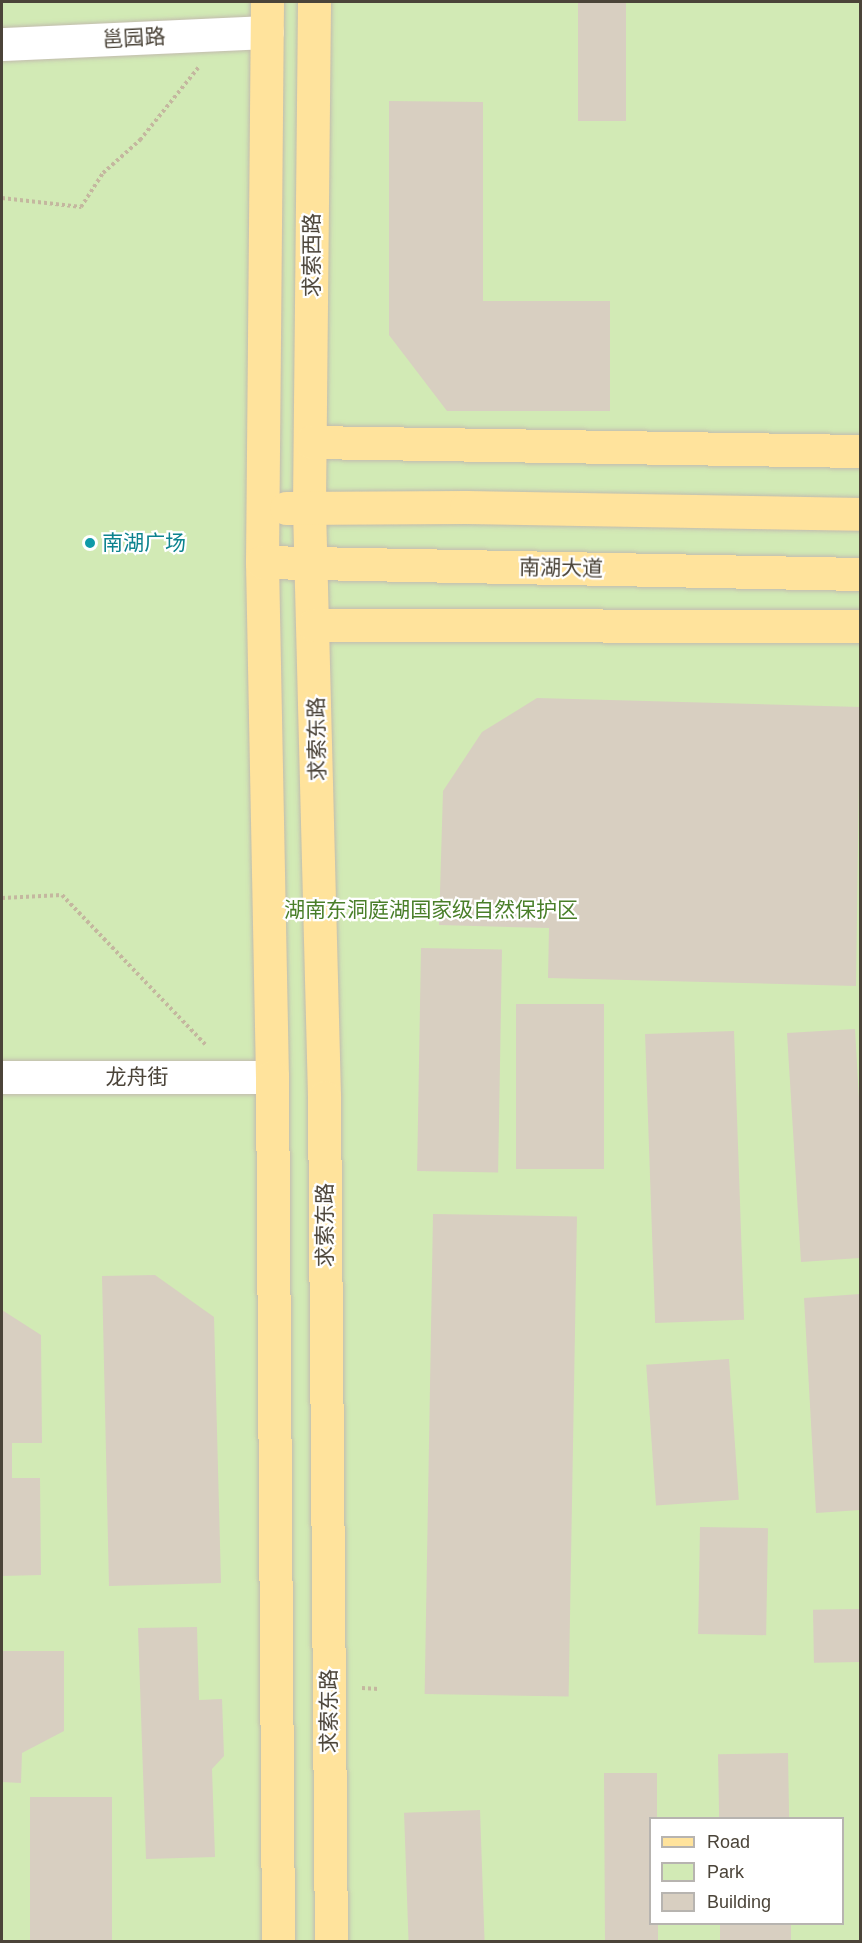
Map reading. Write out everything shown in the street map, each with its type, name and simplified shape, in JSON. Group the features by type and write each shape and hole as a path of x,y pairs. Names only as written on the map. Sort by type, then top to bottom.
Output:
{"main road":[{"name":"求索西路","path":"309,508 314,2"},
{"path":"267,17 262,562 272,1077 278,1941"},
{"path":"311,442 861,451"},
{"path":"263,508 466,507 861,514"},
{"name":"求索东路","path":"309,508 314,625 324,1097 331,1941"},
{"name":"南湖大道","path":"262,562 861,574"},
{"path":"314,625 861,626"}],"street":[{"name":"邕园路","path":"2,44 226,34 267,17"},
{"name":"龙舟街","path":"2,1077 272,1077"}],"path":[{"path":"2,198 81,207 103,172 140,140 226,34"},
{"path":"2,898 62,895 237,1077"}],"green space":[{"name":"湖南东洞庭湖国家级自然保护区","path":"2,2 860,2 860,1941 2,1941"}],"building":[{"path":"578,2 626,2 626,121 578,121"},
{"path":"389,101 483,102 483,301 610,301 610,411 447,411 389,335"},
{"path":"537,698 860,707 856,986 548,978 549,928 439,925 443,791 482,732"},
{"path":"421,948 502,949 498,1172 417,1171"},
{"path":"516,1004 604,1004 604,1169 516,1169"},
{"path":"855,1029 860,1116 860,1258 801,1262 787,1033"},
{"path":"734,1031 744,1320 655,1323 645,1034"},
{"path":"433,1214 577,1217 569,1696 425,1694"},
{"path":"155,1275 214,1317 221,1583 109,1586 102,1276"},
{"path":"860,1294 860,1510 816,1513 804,1298"},
{"path":"2,1310 41,1335 42,1443 12,1443 12,1478 40,1478 41,1575 2,1576"},
{"path":"729,1359 739,1500 656,1505 646,1365"},
{"path":"700,1527 768,1528 766,1635 698,1634"},
{"path":"859,1609 860,1662 814,1663 813,1610"},
{"path":"197,1627 199,1700 222,1699 224,1756 212,1769 215,1857 146,1859 138,1628"},
{"path":"2,1651 64,1651 64,1731 22,1753 21,1783 2,1782"},
{"path":"788,1753 789,1817 719,1817 718,1754"},
{"path":"604,1773 657,1773 657,1817 649,1817 649,1925 658,1925 658,1942 605,1942"},
{"path":"30,1797 112,1797 112,1942 30,1942"},
{"path":"480,1810 485,1942 409,1942 404,1813"},
{"path":"720,1925 791,1925 791,1942 720,1942"}],"place":[{"name":"南湖广场","path":"90,543"}]}
